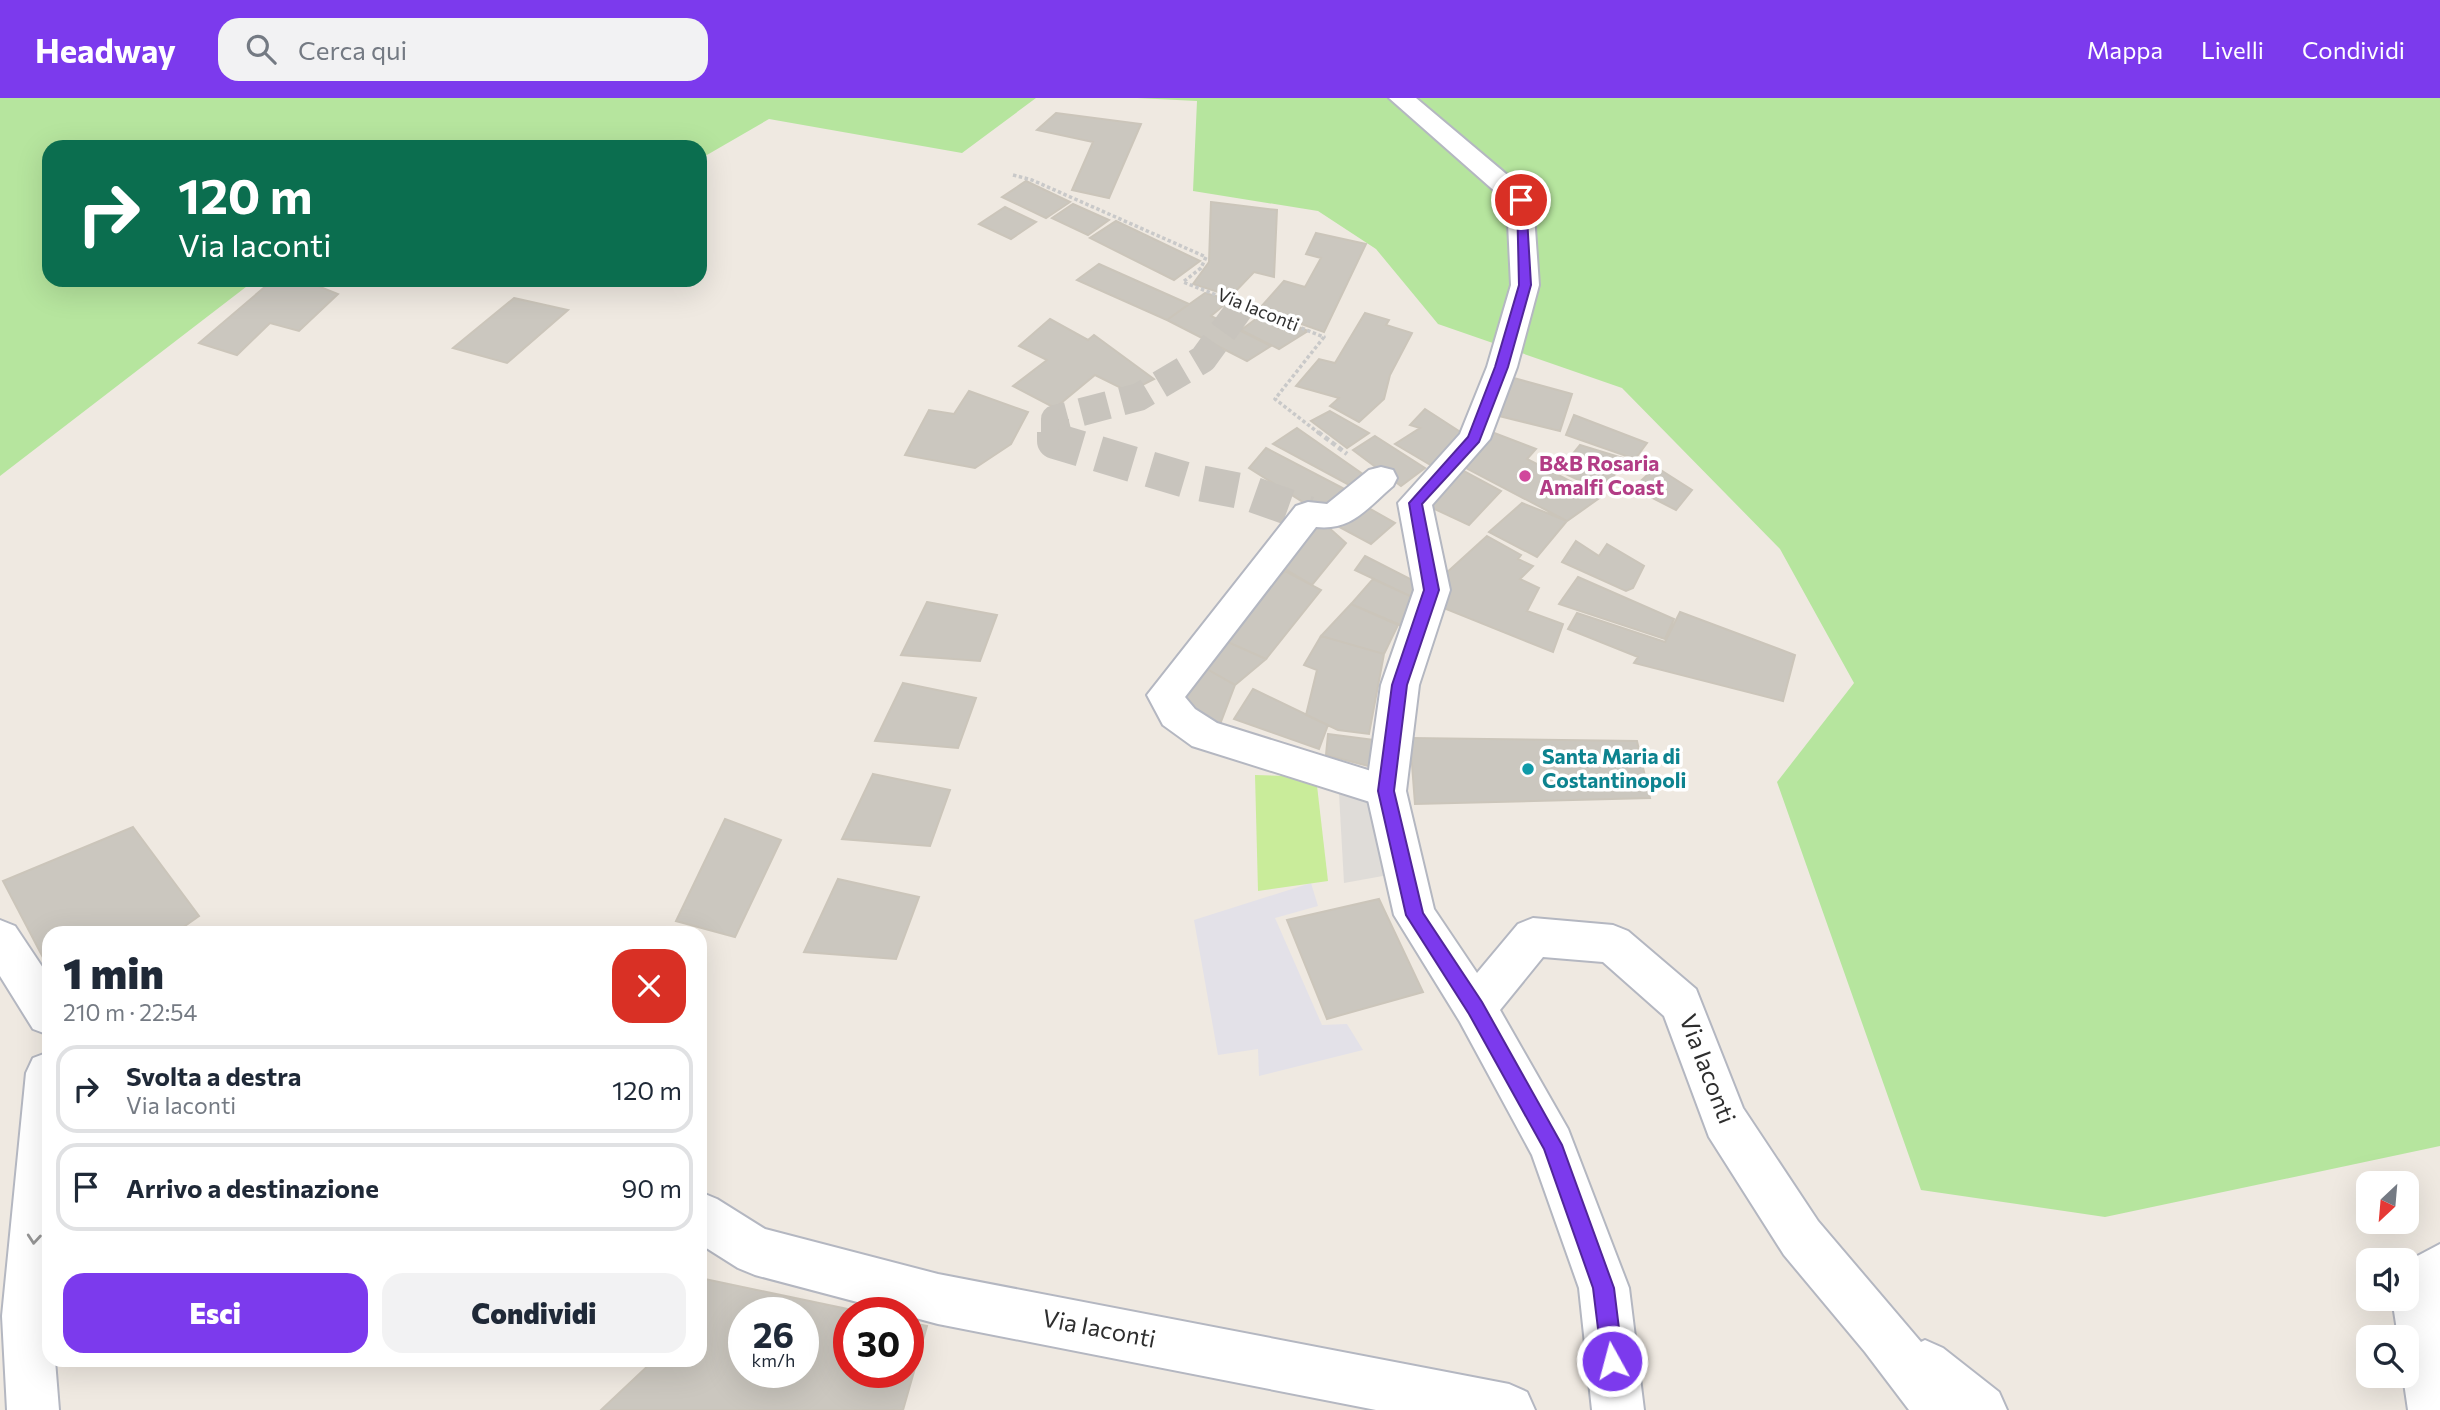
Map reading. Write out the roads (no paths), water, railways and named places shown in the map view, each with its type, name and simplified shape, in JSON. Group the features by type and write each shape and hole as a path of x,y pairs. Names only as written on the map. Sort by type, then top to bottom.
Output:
{"street":[{"path":"1401,98 1521,200 1525,285 1502,367 1474,439 1415,503 1432,590 1400,685 1386,791 1415,915 1475,1008 1552,1145 1604,1288 1618,1410"},
{"path":"1381,478 1334,517 1308,514 1166,695 1170,708 1180,720 1205,735 1386,791"},
{"name":"Via Iaconti","path":"1475,1008 1532,937 1613,944 1681,1003 1725,1121 1801,1238 1883,1334 1942,1410"},
{"path":"0,939 42,1004"},
{"path":"33,1410 27,1316 42,1150"},
{"name":"Via Iaconti","path":"707,1220 755,1251 938,1299 1509,1410"},
{"path":"2434,1410 2415,1285 2440,1269"},
{"path":"1883,1334 1981,1410"}],"tunnel":[{"path":"1243,304 1203,359 1139,397 1055,419 1055,441 1189,481 1246,492 1308,514"}],"place":[{"name":"B&B Rosaria Amalfi Coast","path":"1525,476"},
{"name":"Santa Maria di Costantinopoli","path":"1528,769"}]}
